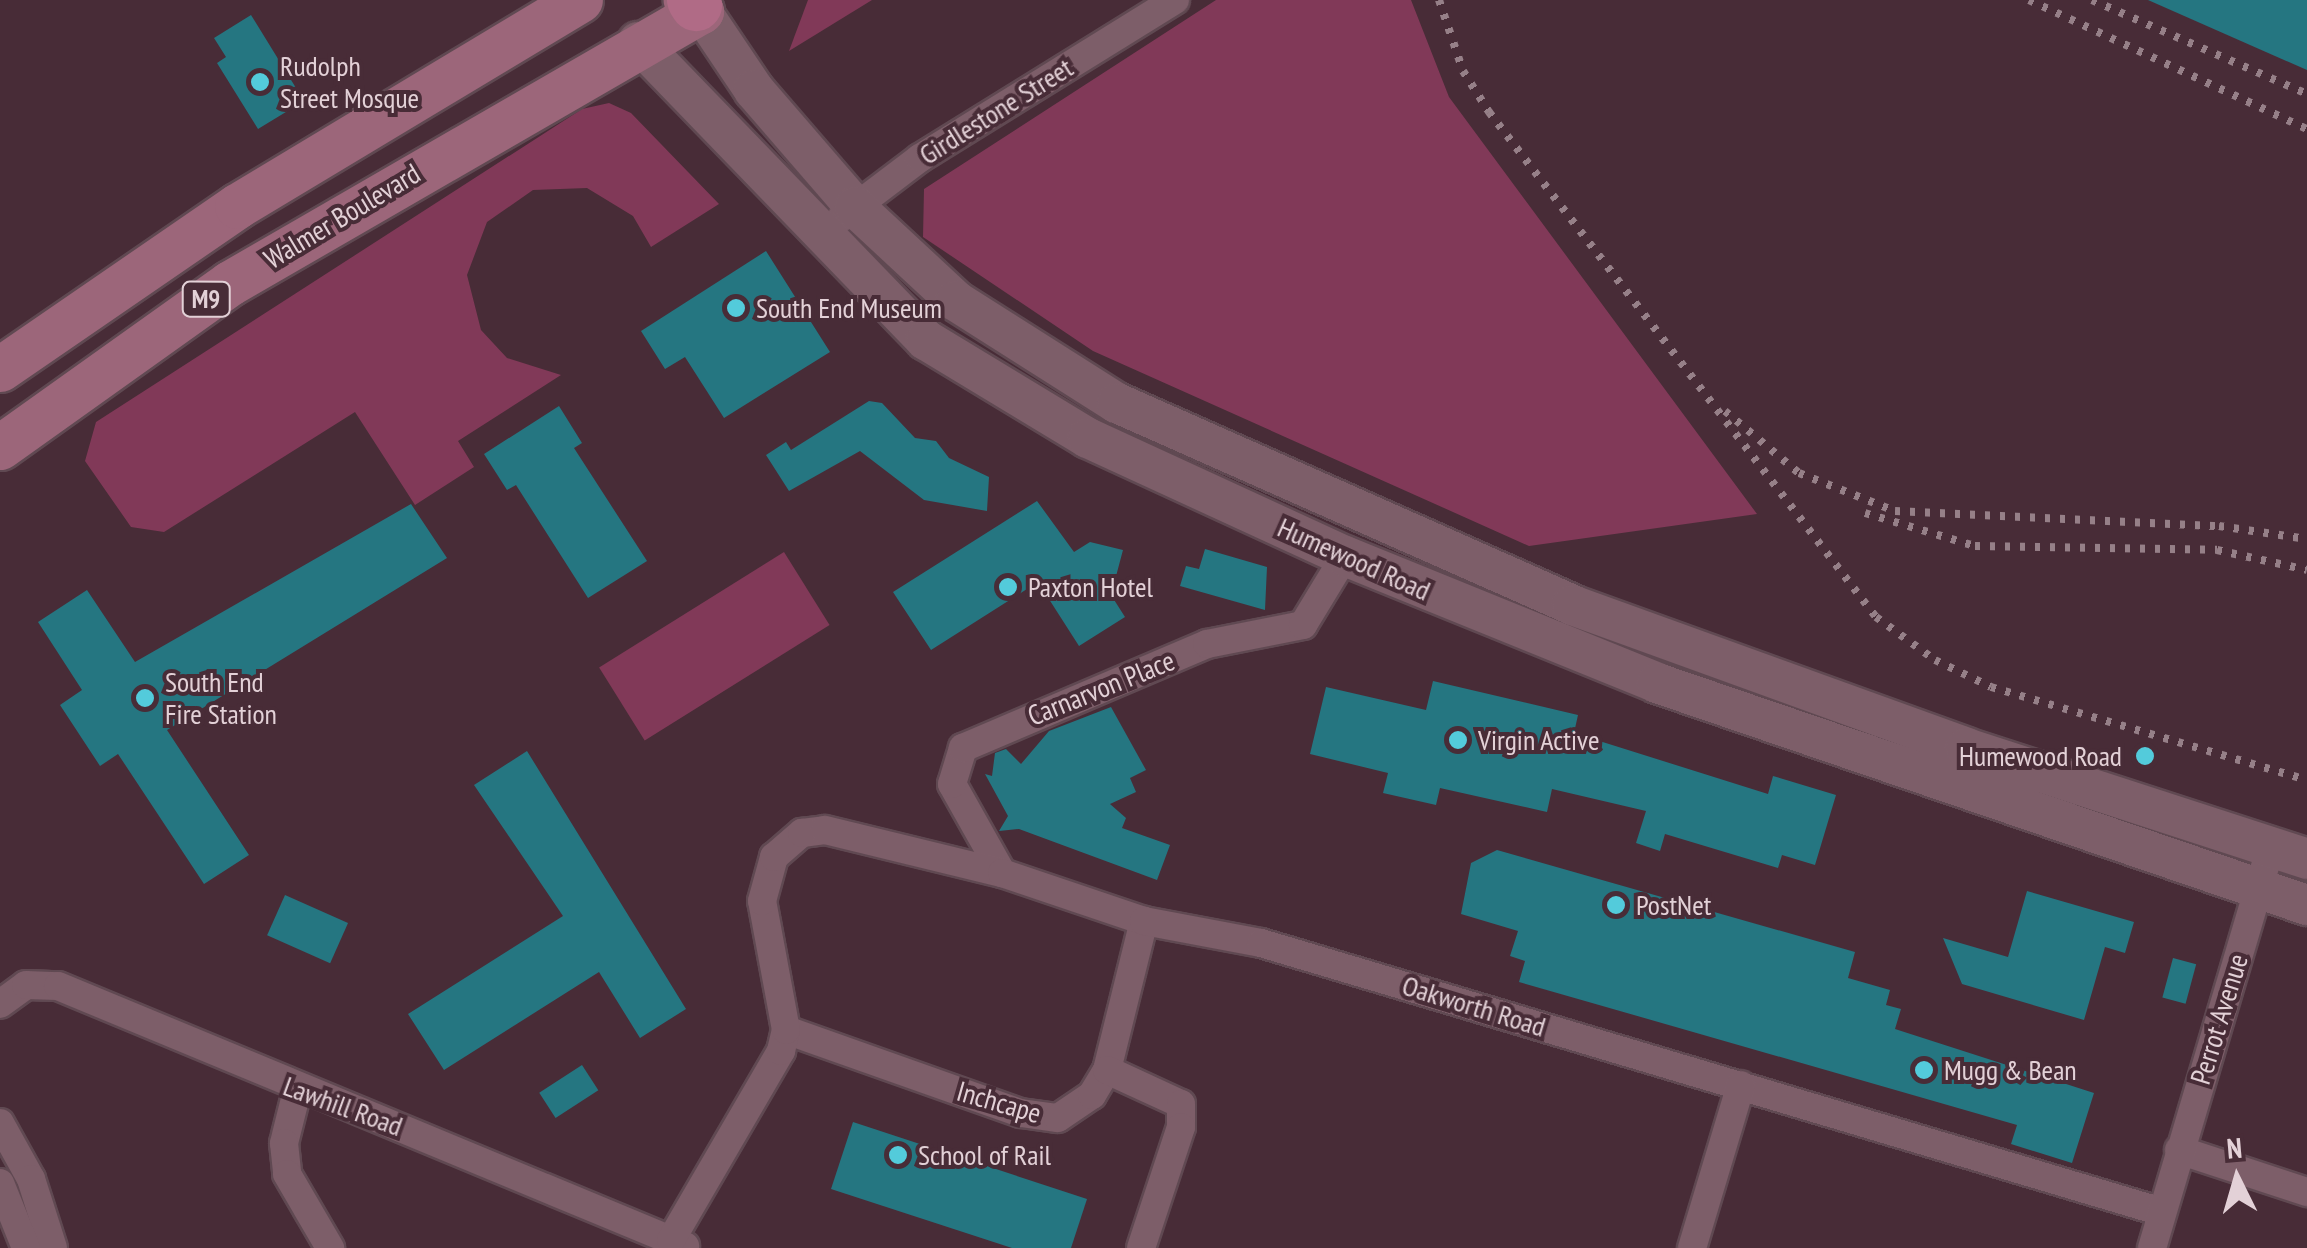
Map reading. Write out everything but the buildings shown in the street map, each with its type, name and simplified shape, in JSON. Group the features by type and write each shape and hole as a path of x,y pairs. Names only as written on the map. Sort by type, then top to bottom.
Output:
{"main road":[{"name":"M9","path":"0,369 236,206 580,0"},
{"name":"Humewood Road","path":"598,0 638,42 839,219 1034,355 1280,478 1672,643 2289,853"},
{"name":"Humewood Road","path":"694,4 926,340 1004,394 1345,556 1658,684 2307,905"},
{"name":"Walmer Boulevard","path":"0,447 230,283 638,42 694,4"}],"street":[{"name":"Girdlestone Street","path":"839,219 920,158 1174,0"},
{"name":"Carnarvon Place","path":"1002,873 952,784 963,748 1207,644 1303,624 1345,556"},
{"name":"Oakworth Road","path":"786,1030 762,900 786,843 825,830 1002,873 1144,921 1260,942 2159,1211"},
{"name":"Perrot Avenue","path":"2152,1248 2159,1211 2258,890 2289,853"},
{"name":"Inchcape","path":"786,1030 1037,1117 1072,1113 1107,1070 1144,921"},
{"name":"Lawhill Road","path":"0,1004 26,986 58,986 296,1091 680,1244"},
{"path":"680,1244 772,1070 786,1030"},
{"path":"1107,1070 1181,1104 1181,1127 1141,1248"},
{"path":"1692,1248 1741,1086"},
{"path":"296,1091 284,1144 287,1174 330,1248"},
{"path":"0,1124 31,1179 53,1248"},
{"path":"2179,1150 2307,1192"},
{"path":"0,1182 26,1248"}],"shaded area":[{"path":"808,0 872,0 789,51"},
{"path":"1216,0 1411,0 1449,97 1757,514 1529,546 1093,351 923,237 924,189"},
{"path":"609,103 631,113 719,204 651,247 633,216 587,188 533,190 487,222 467,275 481,330 507,358 561,375 458,441 474,467 415,505 355,412 164,532 131,527 85,461 96,422 582,109"},
{"path":"784,552 830,625 645,740 599,668"}],"railway":[{"path":"1439,0 1463,71 1489,112 1876,617 1935,660 1991,687 2307,780"},
{"path":"2029,0 2307,129"},
{"path":"2092,0 2307,94"},
{"path":"1725,411 1799,473 1895,511 2219,526 2307,539"},
{"path":"1865,513 1975,546 2217,550 2307,570"}],"place":[{"name":"Rudolph Street Mosque","path":"260,82"},
{"name":"South End Museum","path":"736,308"},
{"name":"Paxton Hotel","path":"1008,587"},
{"name":"South End Fire Station","path":"145,698"},
{"name":"Virgin Active","path":"1458,740"},
{"name":"Humewood Road","path":"2145,756"},
{"name":"PostNet","path":"1616,905"},
{"name":"Mugg & Bean","path":"1924,1070"},
{"name":"School of Rail","path":"898,1155"}]}
